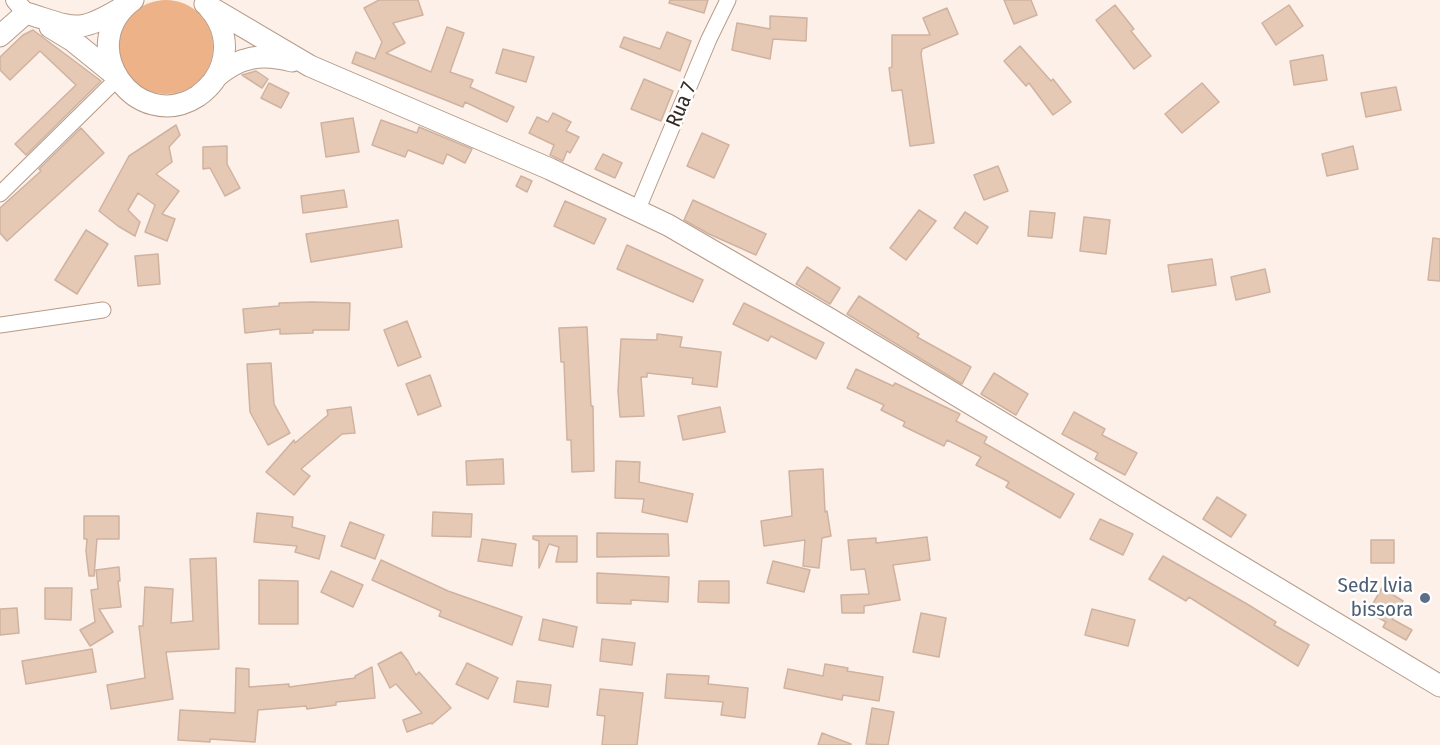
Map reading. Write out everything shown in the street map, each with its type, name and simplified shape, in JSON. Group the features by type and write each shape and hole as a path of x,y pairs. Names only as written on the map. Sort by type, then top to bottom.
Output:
{"main road":[{"path":"208,1 310,66"},
{"path":"208,1 224,36 224,56 216,77"},
{"path":"116,77 108,54 108,40 116,17 131,2"},
{"path":"21,7 72,27 97,22 131,2"},
{"path":"21,7 73,41 116,77 126,90 152,104 166,105 191,100 204,92 216,77 234,63 258,57 284,59 310,66 550,169 668,225 828,318 1440,686"},
{"path":"0,36 21,7"}],"street":[{"name":"Rua 7","path":"637,211 709,39 728,0"},
{"path":"0,194 116,77"},
{"path":"0,325 103,310"}],"shaded area":[{"path":"166,0 184,3 199,14 210,29 213,47 210,65 199,80 184,91 166,94 148,91 133,80 122,65 119,47 122,29 133,14 148,3"}],"building":[{"path":"379,0 418,0 423,15 393,23 405,43 386,53 431,72 447,27 464,33 450,72 473,80 470,87 514,107 507,122 465,102 463,107 352,63 356,52 375,59 382,42 364,8"},
{"path":"670,0 708,0 704,13 669,3"},
{"path":"1004,0 1031,0 1037,15 1014,24"},
{"path":"1115,5 1134,29 1131,31 1151,56 1134,69 1096,20"},
{"path":"1289,5 1303,26 1276,45 1262,23"},
{"path":"947,8 958,34 922,49 921,54 934,143 910,146 902,90 892,91 889,68 892,67 892,35 930,35 923,18"},
{"path":"770,16 807,18 806,41 773,39 770,59 732,50 737,23 770,29"},
{"path":"33,30 101,81 26,155 15,144 76,85 40,51 10,80 0,70 0,57 23,35"},
{"path":"667,32 691,41 680,71 620,47 624,37 660,49"},
{"path":"1020,46 1051,81 1053,79 1071,102 1053,115 1029,83 1026,86 1004,61"},
{"path":"503,49 534,57 526,82 496,73"},
{"path":"1323,55 1327,80 1294,85 1290,61"},
{"path":"256,71 268,79 262,88 242,75"},
{"path":"644,79 673,91 661,121 631,109"},
{"path":"269,83 289,93 281,108 261,98"},
{"path":"1202,83 1219,102 1182,133 1165,114"},
{"path":"1396,87 1401,110 1366,117 1361,93"},
{"path":"553,113 571,122 566,131 579,137 570,153 567,151 563,161 550,155 554,145 529,133 537,117 548,122"},
{"path":"353,118 359,152 326,157 321,123"},
{"path":"381,120 417,133 419,127 472,149 465,163 447,154 443,164 408,150 405,157 372,145"},
{"path":"176,125 180,135 169,147 172,162 156,174 179,191 162,214 175,219 167,241 145,232 155,205 138,193 128,210 140,222 135,236 99,211 129,156"},
{"path":"81,128 104,153 7,241 0,233 0,208 41,171 39,169"},
{"path":"702,133 729,145 714,178 687,166"},
{"path":"227,146 227,164 240,188 225,196 210,168 203,169 203,147"},
{"path":"1353,146 1358,169 1327,176 1322,154"},
{"path":"603,154 622,163 615,178 595,169"},
{"path":"998,166 1008,191 984,200 974,175"},
{"path":"521,176 532,181 527,192 516,186"},
{"path":"344,190 347,207 303,213 301,196"},
{"path":"693,200 766,234 756,255 684,220"},
{"path":"565,201 606,219 594,244 554,226"},
{"path":"919,210 936,221 906,260 890,248"},
{"path":"1030,211 1055,213 1052,238 1028,236"},
{"path":"965,212 988,227 977,244 954,228"},
{"path":"1084,217 1110,220 1106,254 1080,251"},
{"path":"398,220 402,247 311,262 306,234"},
{"path":"86,230 108,244 77,294 55,280"},
{"path":"1433,238 1440,239 1440,281 1428,280"},
{"path":"627,245 703,280 693,302 617,269"},
{"path":"158,254 160,284 138,286 135,256"},
{"path":"1212,259 1216,285 1172,292 1168,265"},
{"path":"807,267 840,288 830,304 796,284"},
{"path":"1265,269 1270,292 1236,300 1231,277"},
{"path":"859,296 919,334 917,337 971,367 962,384 847,314"},
{"path":"279,303 350,303 349,330 313,330 313,333 280,334 280,329 245,333 243,309 279,306"},
{"path":"744,303 824,343 816,359 771,336 768,341 733,324"},
{"path":"407,321 421,357 398,366 384,330"},
{"path":"587,327 591,406 593,406 594,471 572,472 571,440 567,440 564,362 561,362 559,328"},
{"path":"657,334 682,337 680,347 721,352 717,387 692,384 693,378 647,373 647,377 641,377 644,416 620,417 618,391 621,339 657,340"},
{"path":"271,363 274,404 290,433 268,445 250,412 247,364"},
{"path":"856,369 893,386 895,383 960,414 956,421 987,437 984,443 1074,494 1060,518 1006,487 1009,482 976,465 981,457 947,440 944,446 903,426 905,422 881,410 884,405 847,388"},
{"path":"994,373 1028,394 1016,415 981,394"},
{"path":"430,375 441,406 418,415 406,384"},
{"path":"351,407 355,433 342,434 301,469 310,476 294,495 266,472 294,440 295,443 328,415 327,410"},
{"path":"720,407 725,432 683,440 678,416"},
{"path":"1074,412 1105,429 1102,435 1137,453 1125,475 1095,459 1098,453 1062,434"},
{"path":"503,459 504,484 467,485 466,461"},
{"path":"616,461 640,462 639,482 693,494 687,522 642,512 644,499 615,498"},
{"path":"823,469 825,512 827,511 831,536 822,538 819,568 803,566 805,540 764,546 761,521 792,516 789,471"},
{"path":"1217,497 1246,515 1231,537 1203,519"},
{"path":"433,512 472,514 471,537 432,536"},
{"path":"257,513 293,517 292,527 325,536 319,559 295,552 297,546 254,542"},
{"path":"84,516 119,516 119,539 97,539 94,576 89,576 87,539 84,539"},
{"path":"1100,519 1133,534 1123,555 1090,539"},
{"path":"350,522 384,535 375,559 341,546"},
{"path":"597,533 668,534 669,556 597,557"},
{"path":"533,536 577,536 577,562 556,562 559,547 549,544 539,568 539,541 533,539"},
{"path":"927,537 930,560 893,565 900,600 864,606 864,613 842,613 841,595 869,594 865,569 851,570 848,540 876,538 876,543"},
{"path":"482,539 516,544 512,566 478,561"},
{"path":"1371,540 1394,540 1394,563 1371,563"},
{"path":"1163,556 1247,604 1276,622 1274,625 1309,645 1298,666 1189,597 1186,601 1149,579"},
{"path":"216,558 219,649 166,652 173,699 111,709 107,685 145,678 139,626 143,626 145,587 173,589 171,623 193,621 190,559"},
{"path":"381,560 448,591 522,617 512,645 439,616 441,611 372,580"},
{"path":"773,561 810,570 804,592 767,583"},
{"path":"119,567 121,607 99,609 113,632 90,646 80,630 95,622 91,590 98,589 96,570"},
{"path":"331,571 363,585 353,607 321,592"},
{"path":"597,573 669,577 668,602 631,600 631,604 597,603"},
{"path":"259,580 298,581 298,624 259,624"},
{"path":"699,581 729,581 729,603 698,602"},
{"path":"45,588 72,588 71,620 45,619"},
{"path":"1382,588 1403,601 1392,619 1412,630 1406,640 1383,627 1386,622 1368,612"},
{"path":"17,608 19,633 0,635 0,609"},
{"path":"1092,609 1135,620 1128,646 1085,635"},
{"path":"921,613 946,618 939,657 913,652"},
{"path":"543,619 577,627 573,647 539,640"},
{"path":"602,639 635,643 632,665 600,661"},
{"path":"92,649 96,672 26,684 22,661"},
{"path":"401,652 416,675 419,672 451,708 432,724 407,732 403,720 422,713 396,684 390,688 378,664"},
{"path":"467,663 498,678 488,699 456,684"},
{"path":"825,664 848,668 847,671 883,677 879,701 843,695 842,700 784,688 788,669 823,676"},
{"path":"372,667 375,698 336,702 336,705 307,709 306,706 258,710 255,742 210,739 210,742 178,740 180,710 235,713 236,668 249,669 249,687 289,684 289,687 355,678"},
{"path":"667,674 709,676 708,684 748,688 745,718 721,715 723,702 665,698"},
{"path":"517,681 551,685 548,707 514,702"},
{"path":"600,689 643,693 637,745 602,745 605,716 597,715"},
{"path":"872,708 894,712 888,745 866,744"},
{"path":"822,733 851,744 851,745 818,745"}],"place":[{"name":"Sedz lvia bissora","path":"1425,598"}]}
